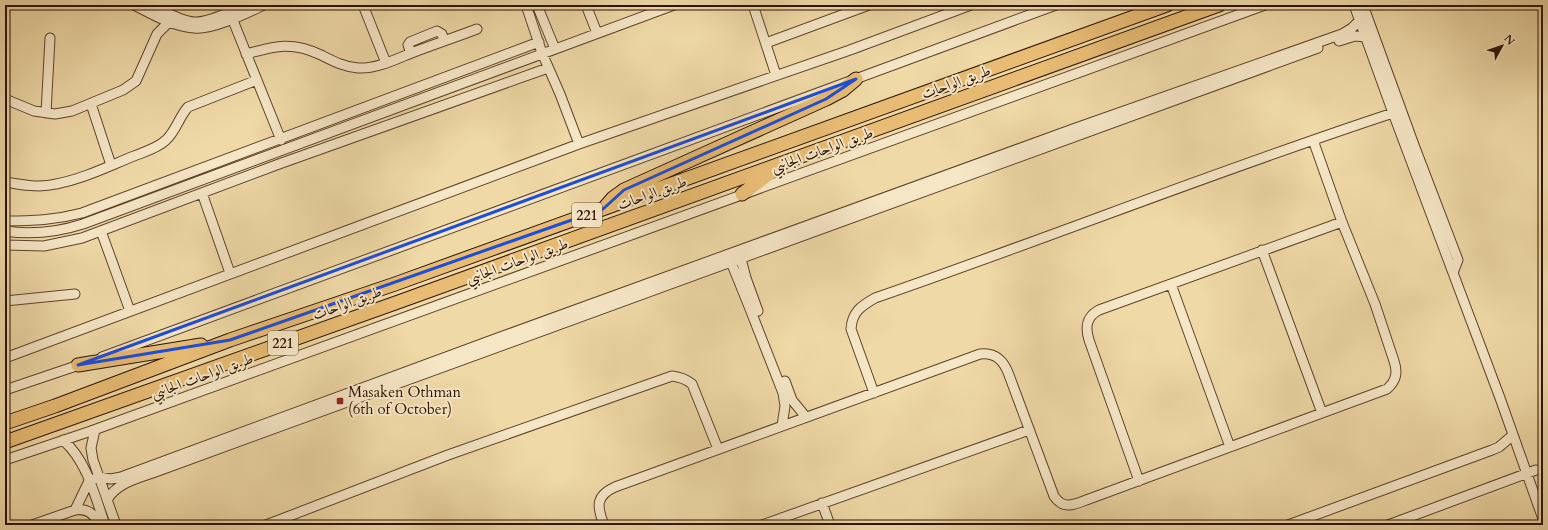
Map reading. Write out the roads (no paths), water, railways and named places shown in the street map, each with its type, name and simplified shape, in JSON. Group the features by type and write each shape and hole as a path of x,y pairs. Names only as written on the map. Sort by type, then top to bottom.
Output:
{"highway":[{"name":"طريق الواحات","path":"5,423 55,406 230,340 394,284 1167,5"},
{"name":"طريق الواحات","path":"5,442 402,301 1219,5"},
{"path":"603,209 613,198 624,190 826,99 843,90 856,79"},
{"path":"742,194 785,161"},
{"path":"394,284 393,290 395,295 402,301"},
{"path":"78,366 230,340"}],"street":[{"path":"134,5 154,9 195,22 207,20 247,5"},
{"path":"154,9 169,22 184,27 200,28 232,18 264,5"},
{"path":"363,5 386,63"},
{"path":"526,5 542,53 560,94 579,144"},
{"path":"537,5 555,49"},
{"path":"586,5 597,33"},
{"path":"5,231 41,233 72,228 674,5"},
{"path":"753,5 776,76"},
{"path":"766,43 869,5"},
{"path":"5,358 579,144 776,76 971,5"},
{"path":"1028,5 1028,16"},
{"path":"5,390 78,366 1056,5"},
{"name":"طريق الواحات الجانبي","path":"5,460 95,430 1265,5"},
{"path":"1354,5 1366,37 1381,65 1453,273 1543,519"},
{"path":"1364,5 1393,113 1410,147"},
{"path":"154,9 157,34"},
{"path":"232,18 281,140"},
{"path":"75,510 89,481 99,477 111,479 121,477 231,440 1256,67 1342,34 1352,28 1360,20"},
{"path":"5,99 34,111 64,113 91,104 134,84 157,34 169,22"},
{"path":"246,54 274,46 284,45 309,50 339,64 367,68 386,63 477,28"},
{"path":"1256,67 1350,37 1366,37"},
{"path":"46,113 50,38"},
{"path":"5,221 60,219 82,213 281,140 539,42"},
{"path":"5,245 30,246 57,244 82,238 548,68"},
{"path":"5,182 29,185 56,185 111,165 143,152 166,140 182,113 188,107 257,80"},
{"path":"91,104 111,165"},
{"path":"874,393 852,330 852,319 855,313 864,304 876,298 1313,140 1393,113"},
{"path":"622,298 741,259 1074,134"},
{"path":"604,525 599,507 602,497 607,490 980,354 993,354 1004,363 1054,496 1060,503 1067,505 1072,505 1387,389 1393,384 1396,377 1396,369 1378,311 1342,222 1313,140"},
{"path":"168,181 171,191"},
{"path":"202,193 230,273"},
{"path":"1138,481 1089,340 1086,328 1090,316 1099,310 1342,222"},
{"path":"101,231 130,311"},
{"path":"1262,250 1322,414"},
{"path":"741,259 749,286 788,391 792,400 806,417"},
{"path":"731,262 783,393 785,406 782,426"},
{"path":"1171,284 1230,447"},
{"path":"5,301 75,294"},
{"path":"266,525 448,455 672,376 679,376 692,384 718,449"},
{"path":"95,430 91,448 92,460 116,525"},
{"path":"762,525 1029,430"},
{"path":"1288,525 1492,450 1499,447 1513,435"},
{"path":"63,440 74,451 82,464 105,525"},
{"path":"107,500 114,490 125,484 231,440"},
{"path":"82,464 92,460"},
{"path":"1388,525 1536,470"},
{"path":"822,503 830,525"},
{"path":"32,525 80,509 92,513 99,525"}],"place":[{"name":"Masaken Othman (6th of October)","path":"340,401"}]}
